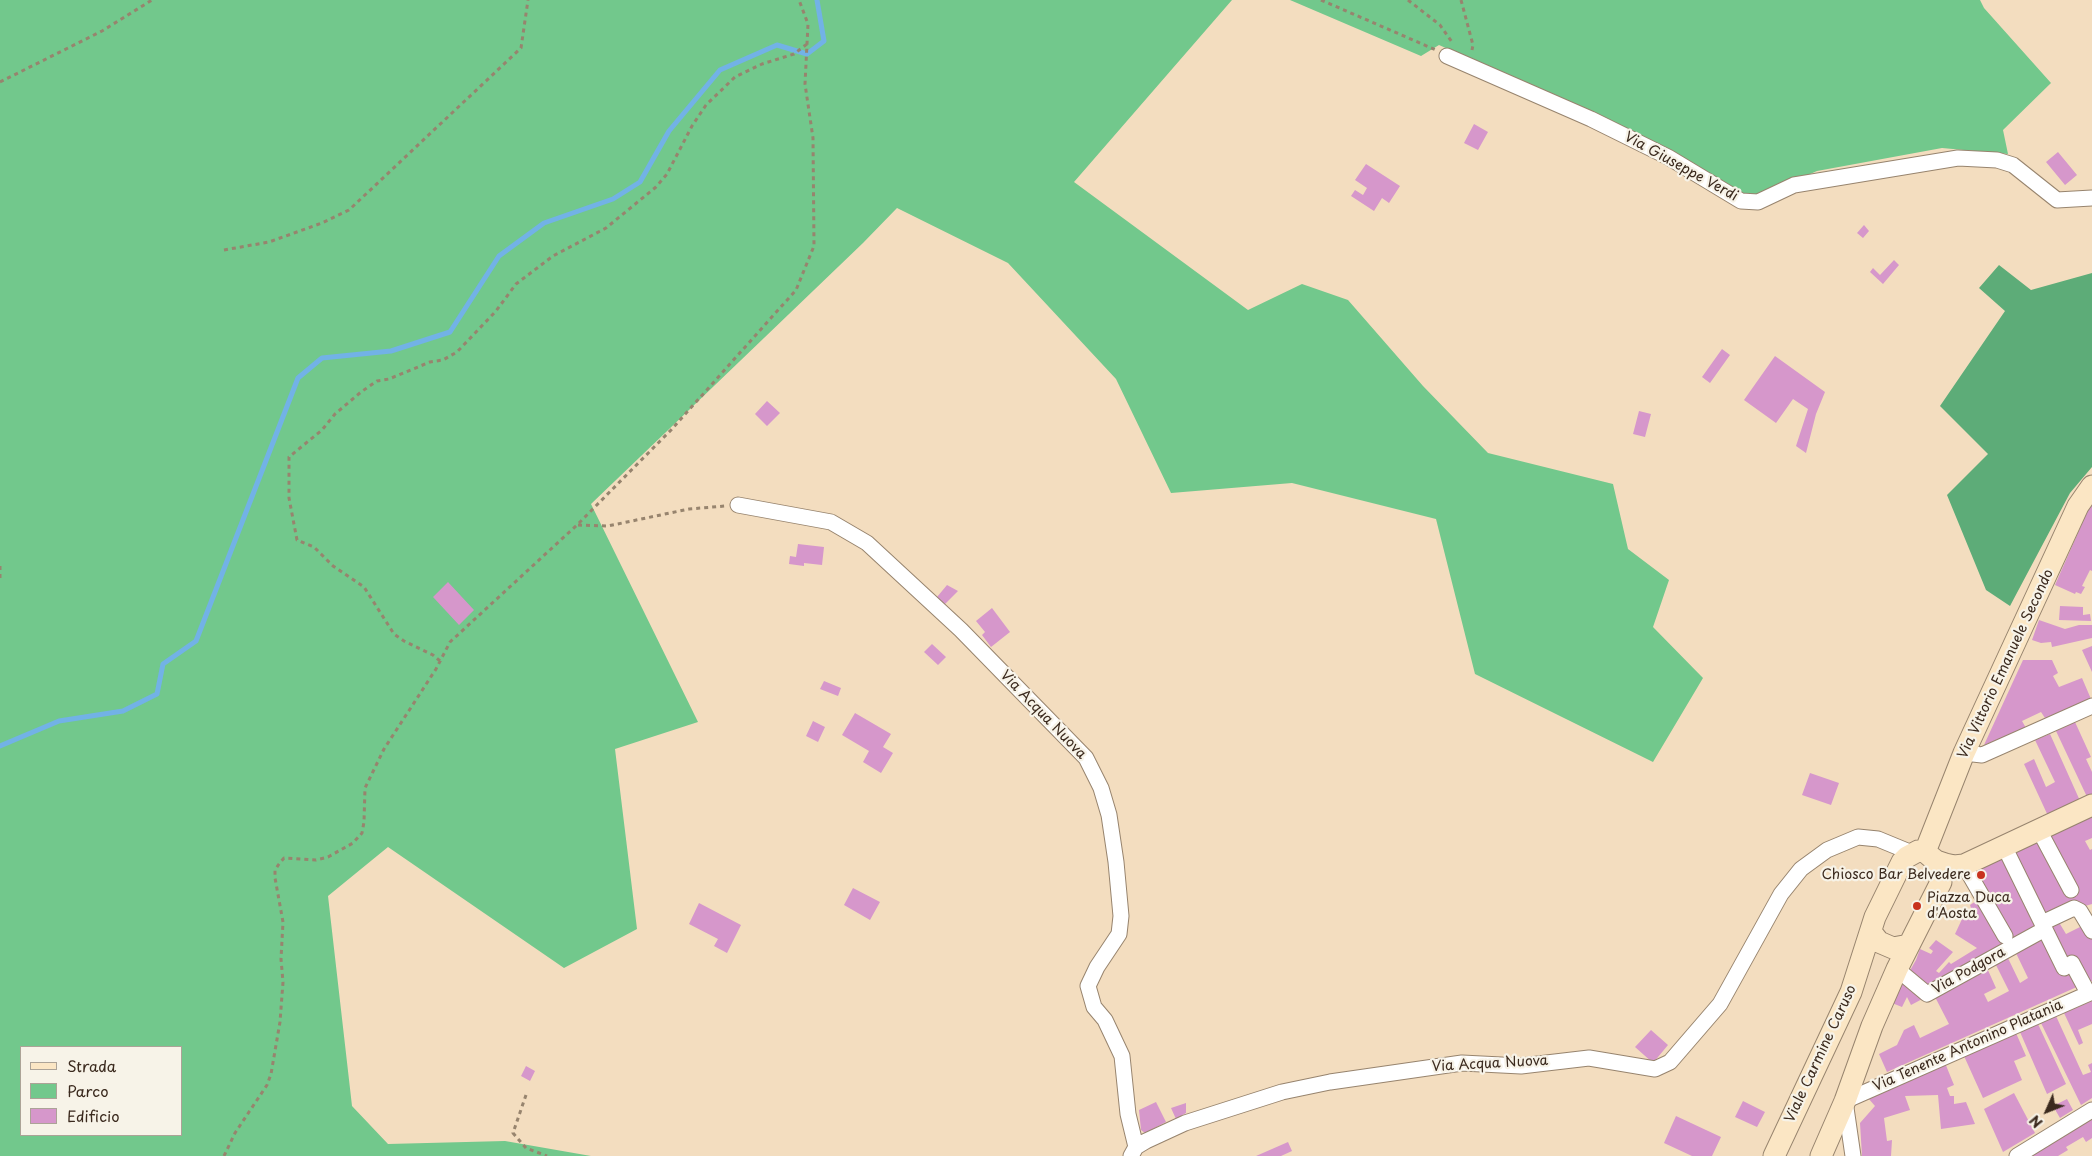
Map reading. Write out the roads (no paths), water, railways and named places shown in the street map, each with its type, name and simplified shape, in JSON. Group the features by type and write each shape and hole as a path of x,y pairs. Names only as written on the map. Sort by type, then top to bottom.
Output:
{"street":[{"name":"Via Giuseppe Verdi","path":"1459,61 1591,119 1668,157 1741,201 1758,202 1794,185 1958,158 1998,160 2012,166 2056,200 2092,198"},
{"name":"Via Vittorio Emanuele Secondo","path":"1868,942 1875,917 1902,862 1925,853 1964,753 2078,506 2092,486"},
{"name":"Via Acqua Nuova","path":"738,505 831,522 867,543 961,630 1086,758 1101,788 1110,815 1121,916 1119,934 1088,986 1094,1007 1105,1020 1122,1056 1133,1152 1185,1123 1282,1092 1391,1072 1462,1063 1521,1066 1589,1058 1655,1069 1670,1062 1720,1004 1781,894 1801,869 1827,850 1858,837 1878,838 1925,853"},
{"path":"1964,753 1982,755 2092,706"},
{"path":"1925,853 1954,866 1964,865 2092,805"},
{"path":"2039,830 2071,890"},
{"path":"2004,846 2064,968 2072,964 2090,992"},
{"path":"1821,1156 1845,1101 1872,1026 1897,969 1941,882 1941,870 1925,853"},
{"path":"1964,865 2006,936"},
{"path":"2043,926 2074,908 2080,910 2092,931"},
{"name":"Via Podgora","path":"1897,969 1927,994 2043,926"},
{"path":"1868,942 1879,942 1893,948 1909,945"},
{"name":"Viale Carmine Caruso","path":"1774,1156 1850,992 1868,942"},
{"name":"Via Tenente Antonino Platania","path":"1845,1101 2090,992"},
{"path":"1845,1101 1853,1156"},
{"path":"2017,1156 2092,1110"}],"waterway":[{"path":"0,746 59,721 123,711 157,694 163,664 196,641 298,378 322,358 391,351 450,332 499,256 544,223 613,199 640,182 669,131 720,70 777,45 807,54 824,41 817,0"}],"place":[{"name":"Chiosco Bar Belvedere","path":"1981,875"},
{"name":"Piazza Duca d'Aosta","path":"1917,906"}]}
